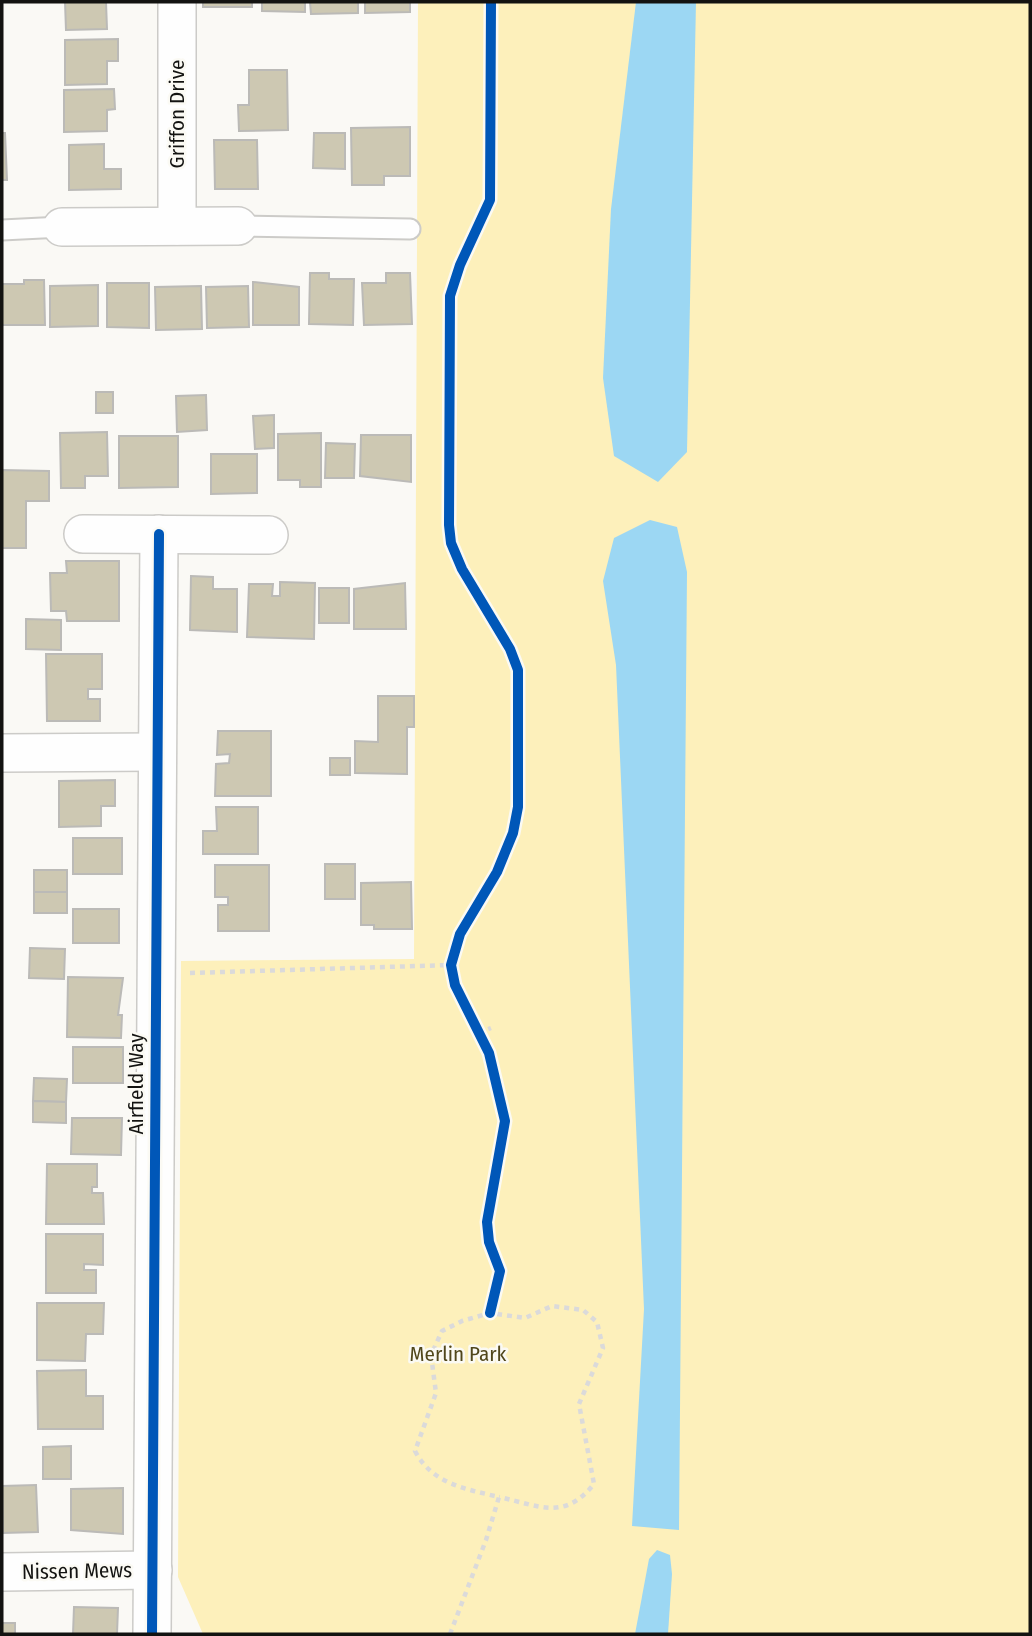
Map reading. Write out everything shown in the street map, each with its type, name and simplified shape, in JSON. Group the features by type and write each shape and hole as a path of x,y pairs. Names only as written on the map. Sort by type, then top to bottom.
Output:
{"street":[{"name":"Griffon Drive","path":"177,2 177,226"},
{"path":"62,227 239,226"},
{"path":"83,534 269,535"},
{"name":"Airfield Way","path":"152,1634 159,534"},
{"path":"2,753 157,752"},
{"name":"Nissen Mews","path":"2,1572 153,1570"}],"lane":[{"path":"239,226 410,229"},
{"path":"2,230 62,227"}],"path":[{"path":"156,972 453,965"},
{"path":"473,1021 482,1038 491,1028"},
{"path":"552,1306 583,1310 597,1322 603,1348 579,1404 594,1484 582,1500 556,1510 499,1497 451,1485 423,1467 415,1451 436,1394 431,1355 442,1331 492,1308 525,1318 552,1306"},
{"path":"450,1634 486,1540 499,1497"}],"green space":[{"name":"Merlin Park","path":"418,2 1030,2 1030,1634 203,1634 178,1577 181,961 414,959"}],"water":[{"path":"636,2 696,2 687,452 658,482 614,456 603,378 611,209"},
{"path":"650,520 677,527 687,572 679,1530 632,1526 644,1309 616,665 603,581 614,538"},
{"path":"657,1550 670,1555 672,1574 668,1634 635,1634 649,1559"}],"building":[{"path":"65,2 106,2 107,29 66,30"},
{"path":"203,2 252,2 252,7 203,7"},
{"path":"262,2 305,2 305,12 262,11"},
{"path":"310,2 358,2 358,13 311,14"},
{"path":"365,2 410,2 410,12 365,13"},
{"path":"118,39 118,61 107,61 107,84 65,85 65,40"},
{"path":"249,70 287,70 288,130 239,131 238,105 249,105"},
{"path":"114,89 115,109 107,110 107,131 64,132 64,90"},
{"path":"410,127 410,176 384,176 384,185 352,185 351,128"},
{"path":"2,133 5,133 7,180 2,180"},
{"path":"314,133 345,133 345,169 313,168"},
{"path":"214,140 257,140 258,189 215,189"},
{"path":"104,144 104,169 121,169 121,189 69,190 69,145"},
{"path":"310,273 329,273 329,279 354,279 353,325 309,324"},
{"path":"386,273 410,273 412,324 364,325 362,283 386,283"},
{"path":"24,280 44,280 45,325 2,325 2,284 24,284"},
{"path":"253,282 299,287 299,325 253,325"},
{"path":"107,283 149,283 149,328 107,327"},
{"path":"98,285 98,326 50,327 50,286"},
{"path":"201,286 202,329 156,330 155,287"},
{"path":"248,286 249,327 207,328 206,287"},
{"path":"96,392 113,392 113,413 96,413"},
{"path":"206,395 207,430 177,432 176,396"},
{"path":"274,415 274,448 255,449 253,416"},
{"path":"107,432 108,476 85,476 85,488 61,488 60,433"},
{"path":"321,433 321,487 300,487 300,480 278,480 278,434"},
{"path":"361,435 411,435 411,482 360,476"},
{"path":"119,436 178,436 178,487 119,488"},
{"path":"326,443 355,444 354,478 325,478"},
{"path":"211,454 257,454 257,493 211,494"},
{"path":"2,470 49,471 49,501 26,501 26,548 2,548"},
{"path":"66,561 119,561 119,621 67,621 66,611 51,611 50,573 67,573"},
{"path":"191,576 213,577 213,589 237,589 237,632 190,630"},
{"path":"280,582 315,583 314,639 247,637 249,584 273,584 272,596 280,596"},
{"path":"405,583 406,629 354,629 354,589"},
{"path":"319,588 349,588 349,623 319,623"},
{"path":"26,619 61,620 61,650 26,649"},
{"path":"46,654 102,654 102,689 88,689 88,699 100,699 100,721 47,721"},
{"path":"378,696 414,696 414,727 407,727 407,774 355,773 355,741 378,742"},
{"path":"218,731 271,731 271,796 215,796 216,764 229,763 230,754 217,755"},
{"path":"330,758 350,758 350,775 330,775"},
{"path":"115,780 115,806 101,806 101,826 59,827 59,781"},
{"path":"216,807 258,807 258,854 203,854 203,831 217,831"},
{"path":"73,838 122,838 122,874 73,874"},
{"path":"325,864 355,864 355,899 325,899"},
{"path":"215,865 269,865 269,931 218,931 218,905 228,905 228,897 215,897"},
{"path":"34,870 67,870 67,892 34,892"},
{"path":"411,882 412,929 374,929 374,925 361,925 361,883"},
{"path":"34,892 67,892 67,913 34,913"},
{"path":"73,909 119,909 119,943 73,943"},
{"path":"30,948 65,949 64,979 29,978"},
{"path":"68,977 123,978 118,1015 122,1015 121,1038 67,1037"},
{"path":"73,1047 123,1047 123,1083 73,1083"},
{"path":"34,1078 67,1079 66,1102 33,1101"},
{"path":"33,1101 66,1102 66,1123 33,1122"},
{"path":"72,1118 122,1118 121,1155 71,1154"},
{"path":"47,1164 97,1164 97,1187 92,1187 92,1193 103,1193 104,1224 46,1224"},
{"path":"46,1234 103,1234 103,1265 84,1264 84,1270 96,1270 96,1293 46,1293"},
{"path":"37,1303 104,1303 103,1334 86,1334 85,1361 37,1360"},
{"path":"86,1370 86,1396 103,1396 103,1429 38,1429 37,1371"},
{"path":"71,1446 71,1479 43,1479 43,1447"},
{"path":"36,1485 38,1532 3,1533 2,1486"},
{"path":"123,1488 123,1534 71,1530 71,1489"},
{"path":"74,1607 118,1608 117,1634 73,1634"},
{"path":"2,1623 15,1623 15,1634 2,1634"}],"cycle path":[{"path":"490,1313 500,1271 489,1242 487,1222 505,1121 489,1053 455,985 451,965 460,934 497,872 513,833 518,807 518,670 510,649 462,569 451,543 449,525 450,296 460,265 490,200 491,2"},
{"path":"152,1634 159,534"}]}
